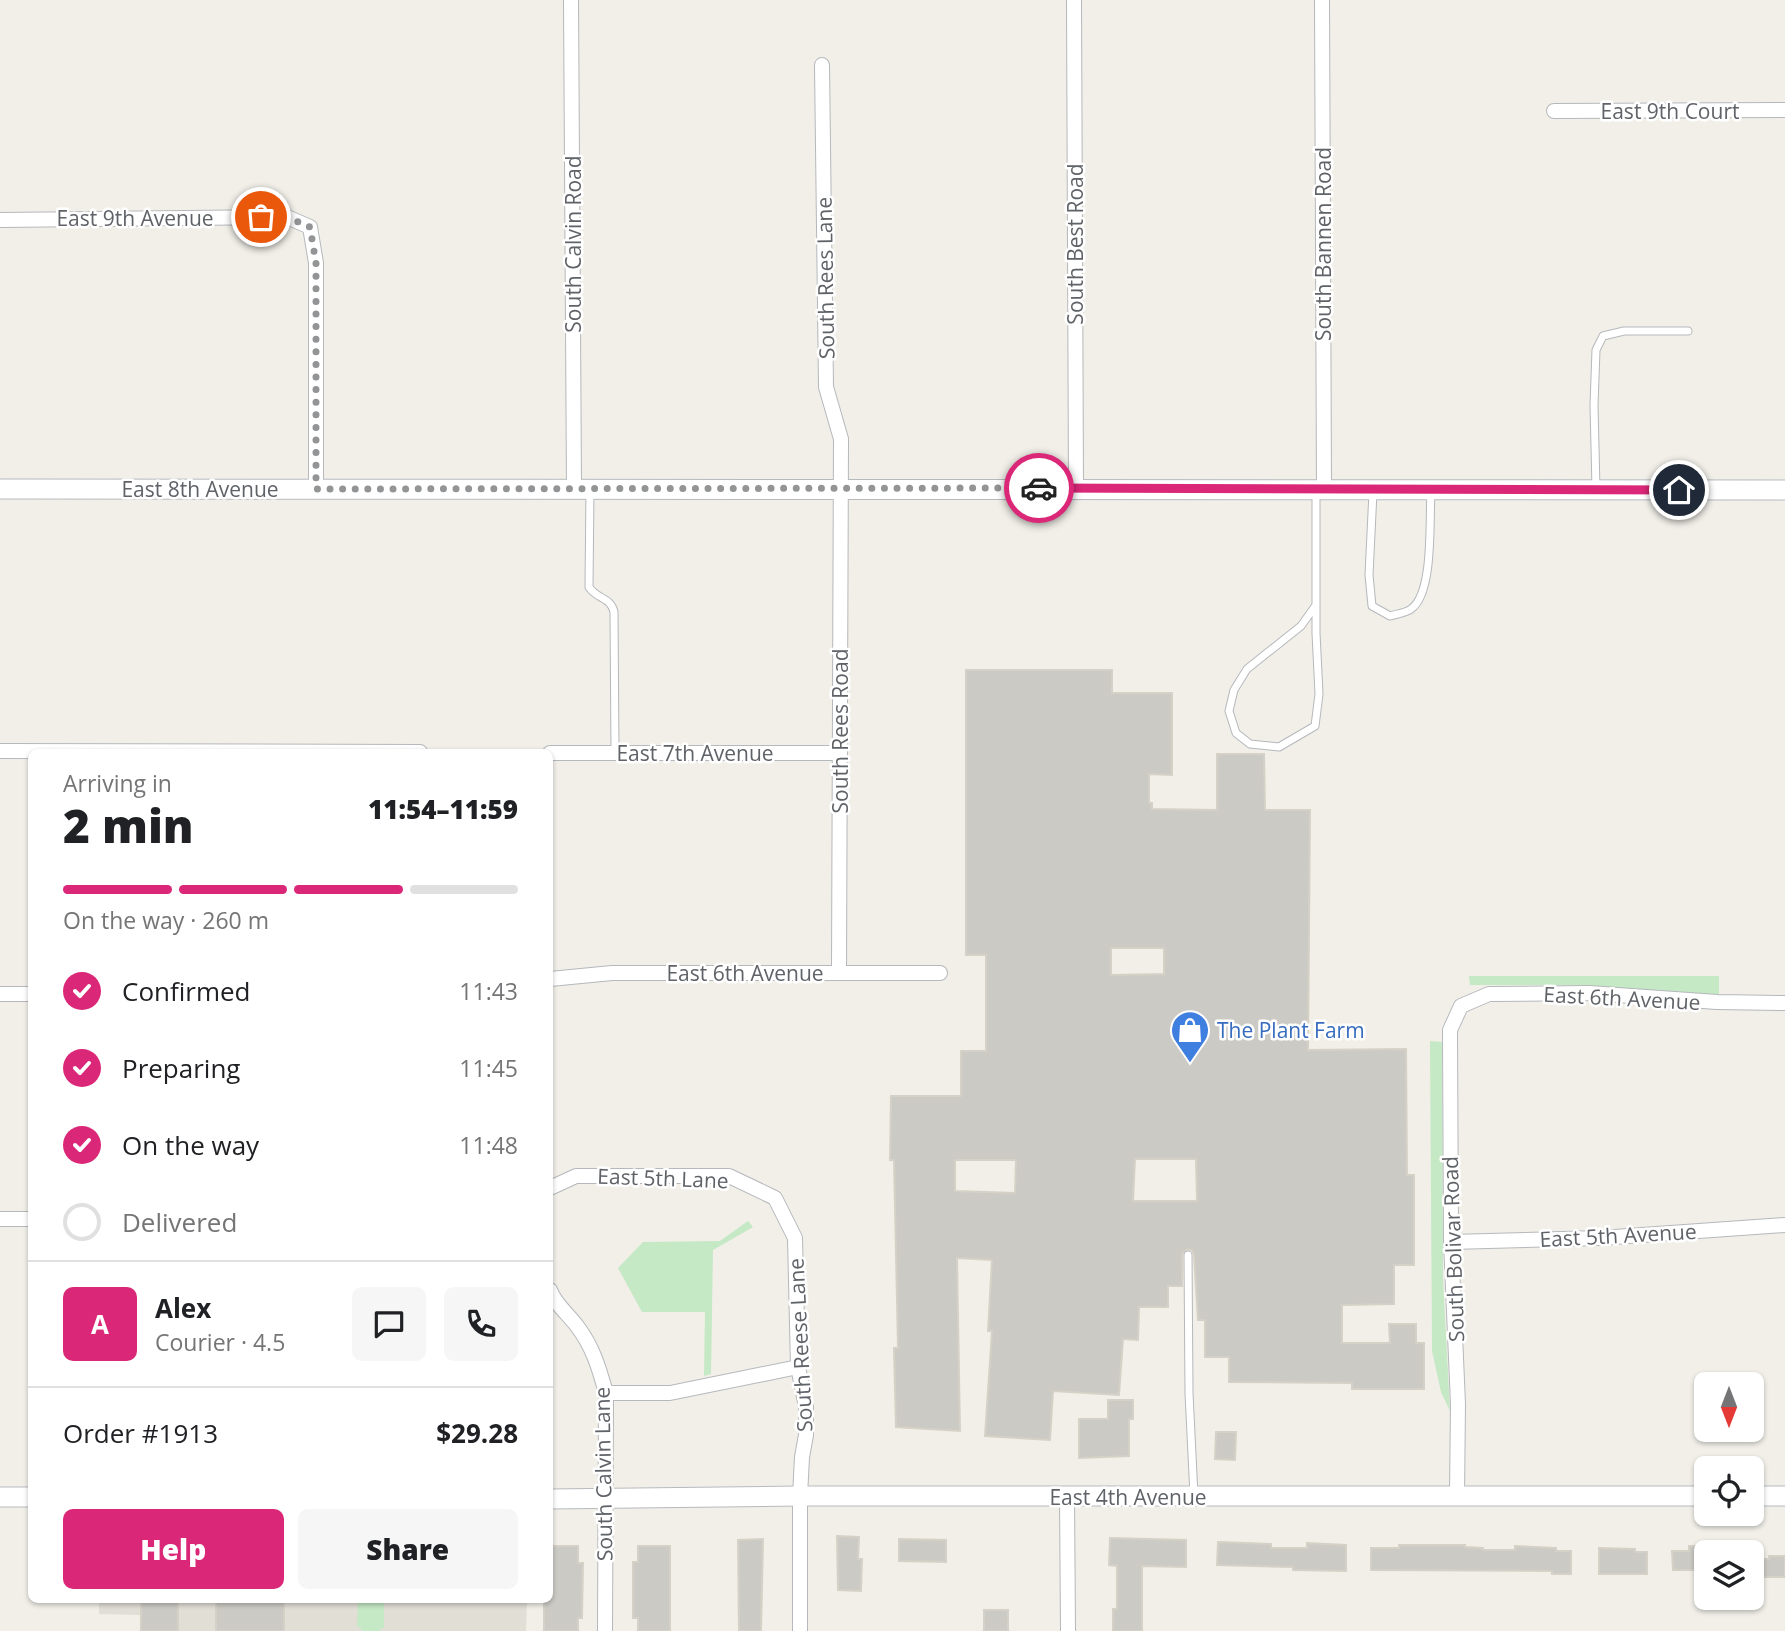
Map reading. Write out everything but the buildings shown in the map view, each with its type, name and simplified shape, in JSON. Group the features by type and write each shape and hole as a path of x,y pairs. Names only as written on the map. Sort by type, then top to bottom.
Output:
{"street":[{"name":"South Calvin Road","path":"571,0 582,488"},
{"name":"South Best Road","path":"1074,0 1076,488"},
{"name":"South Bannen Road","path":"1320,488 1322,0"},
{"name":"South Rees Lane","path":"822,65 826,387 841,439 841,488"},
{"name":"East 9th Court","path":"1554,111 1785,110"},
{"name":"East 9th Avenue","path":"0,219 287,217 310,227 316,263 316,489"},
{"name":"South Rees Road","path":"839,973 841,488"},
{"name":"East 8th Avenue","path":"0,489 1785,490"},
{"path":"0,751 28,751"},
{"name":"East 7th Avenue","path":"553,753 840,753"},
{"name":"East 6th Avenue","path":"553,979 612,973 940,973"},
{"name":"East 6th Avenue","path":"1461,1006 1489,994 1589,993 1717,1002 1785,1003"},
{"path":"0,994 28,994"},
{"name":"South Bolivar Road","path":"1457,1495 1458,1404 1451,1242 1450,1030 1461,1006"},
{"name":"East 5th Lane","path":"553,1187 576,1176 729,1176 775,1198"},
{"name":"South Reese Lane","path":"775,1198 795,1238 798,1367 806,1407 800,1496 800,1631"},
{"path":"0,1219 28,1219"},
{"name":"East 5th Avenue","path":"1451,1242 1600,1238 1785,1225"},
{"name":"South Calvin Lane","path":"553,1299 577,1326 596,1355 606,1393 605,1631"},
{"path":"606,1393 670,1393 798,1367"},
{"name":"East 4th Avenue","path":"553,1499 800,1496 1694,1496"},
{"path":"1764,1496 1785,1496"},
{"path":"0,1497 28,1497"},
{"path":"1068,1497 1068,1631"}],"lane":[{"path":"1596,489 1596,350 1603,336 1624,331 1688,331"},
{"path":"582,488 589,587 592,592 609,601 614,612 615,753"},
{"path":"1316,605 1301,626 1247,669 1234,690 1229,711 1236,733 1250,744 1279,747 1315,726 1319,694 1316,605 1320,488"},
{"path":"1373,488 1369,575 1372,606 1390,616 1410,610 1423,596 1427,577 1431,489"},
{"path":"1188,1255 1189,1393 1194,1497"}],"shaded area":[{"path":"99,1603 527,1603 526,1631 141,1631 141,1615 99,1614"}],"green space":[{"path":"1469,976 1719,976 1719,995 1573,985 1470,985"},
{"path":"1430,1041 1442,1042 1443,1279 1450,1411 1441,1392 1432,1351"},
{"path":"748,1221 753,1227 713,1250 711,1374 704,1376 705,1312 642,1312 618,1268 643,1242 720,1241"},
{"path":"358,1603 384,1603 384,1628 380,1631 362,1631 357,1627"}],"way so far":[{"path":"261,217 287,217 310,227 316,263 316,489 1039,488"}],"place":[{"name":"The Plant Farm","path":"1190,1064"}],"route":[{"path":"1039,488 1679,490"}]}
